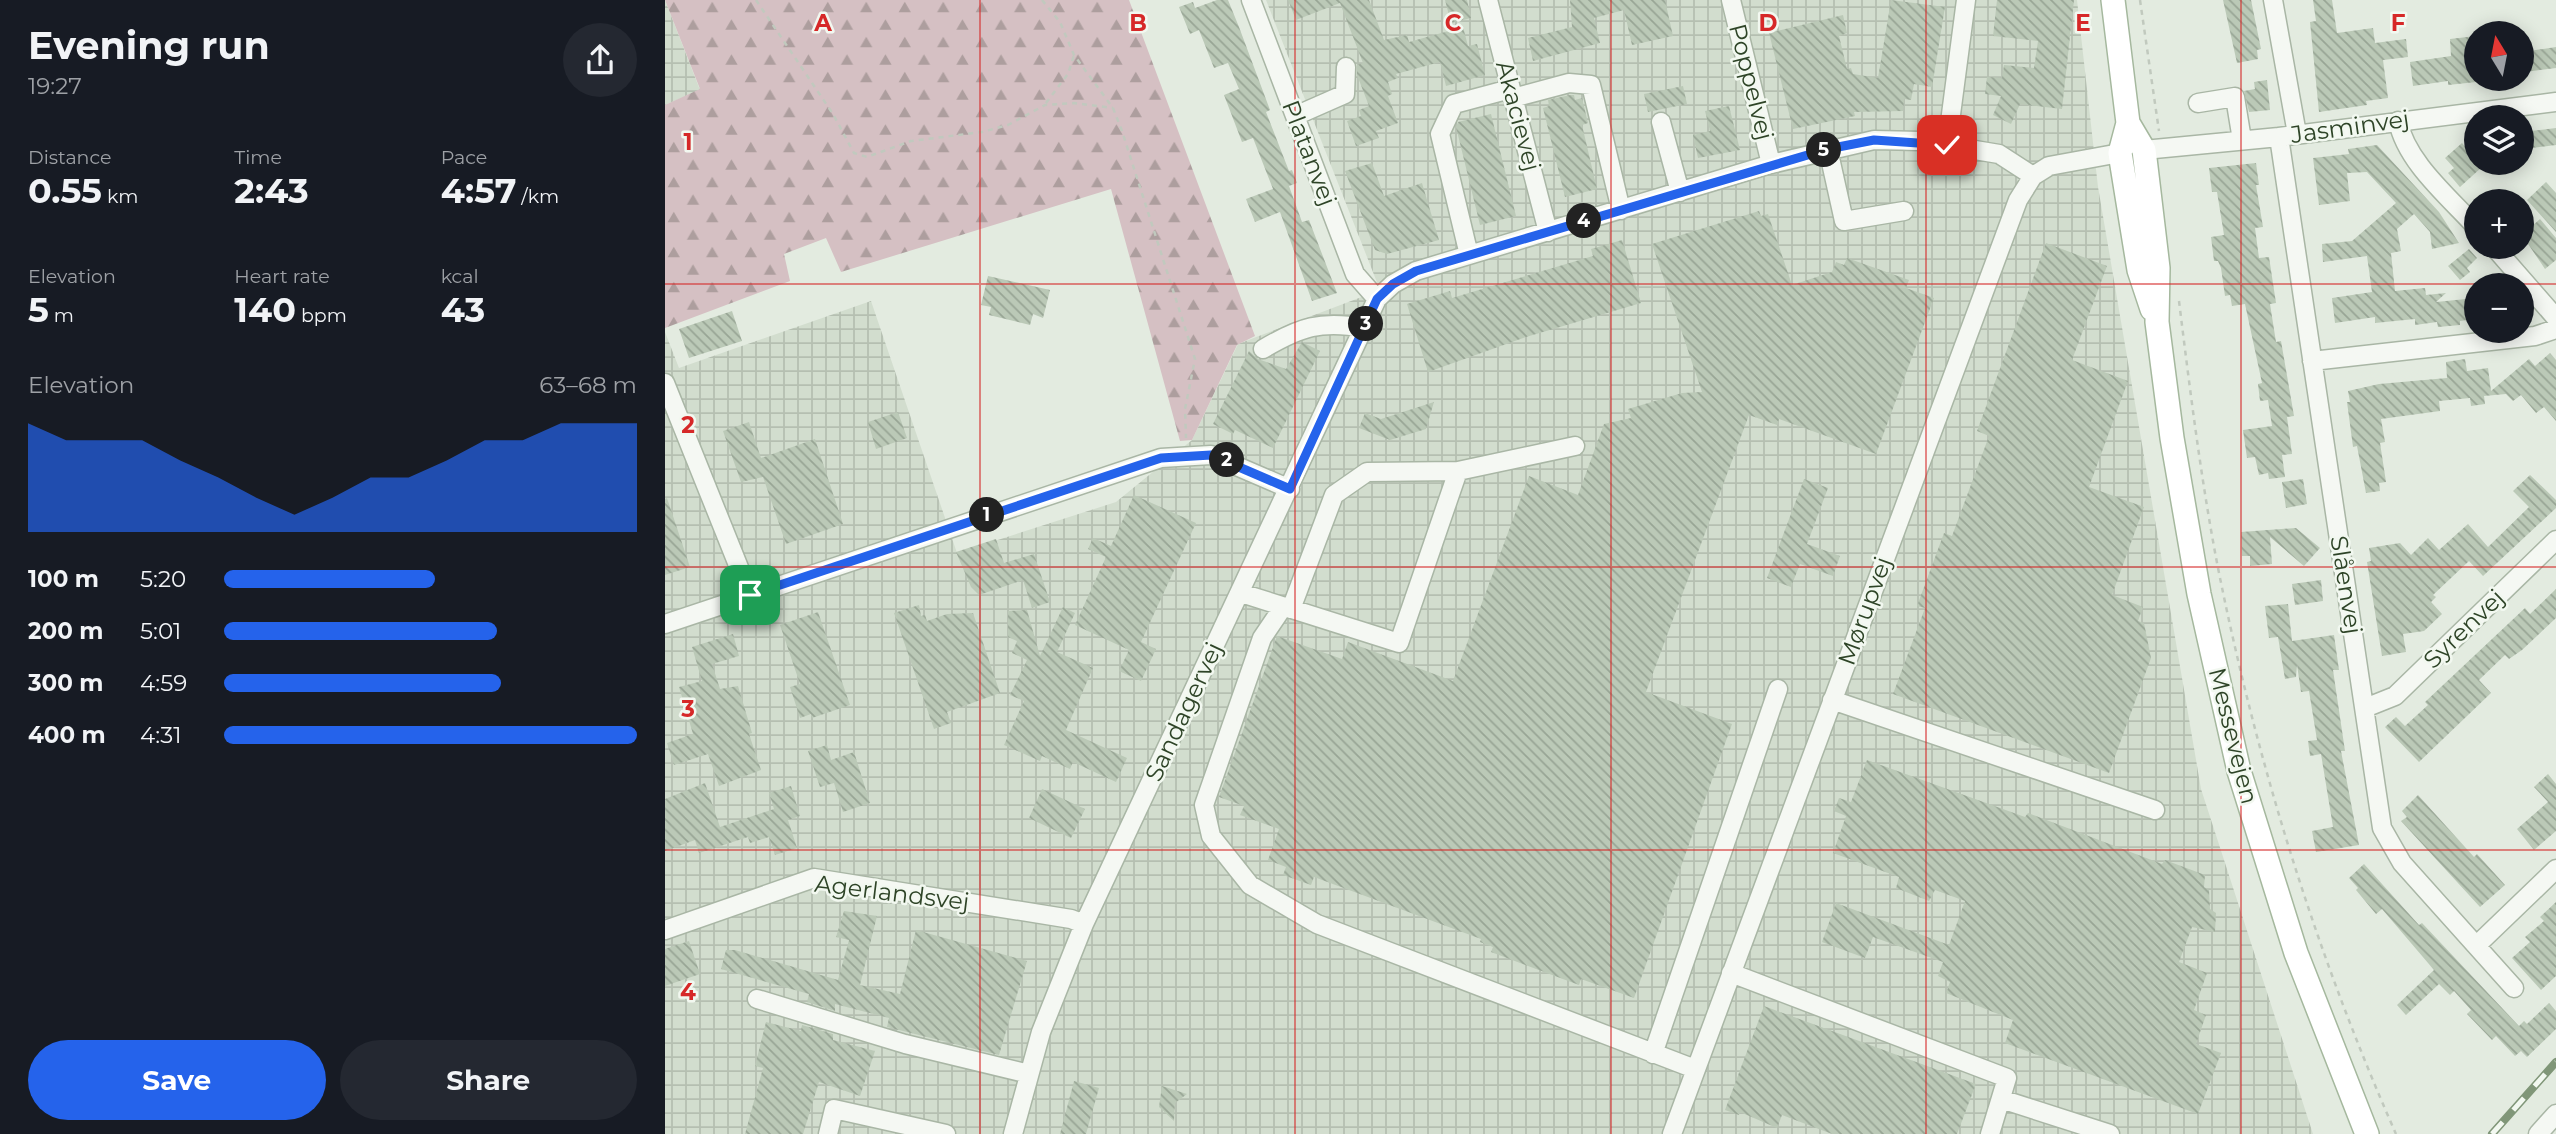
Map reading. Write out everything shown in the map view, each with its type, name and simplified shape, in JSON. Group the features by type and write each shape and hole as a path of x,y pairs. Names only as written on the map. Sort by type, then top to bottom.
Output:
{"main road":[{"name":"Messevejen","path":"2113,0 2128,123 2120,153 2139,270 2157,322"},
{"name":"Messevejen","path":"2128,123 2153,149 2158,268 2157,322 2199,594 2239,771 2296,953 2367,1134"},
{"path":"2120,153 2153,149"}],"street":[{"name":"Platanvej","path":"1251,0 1355,274 1377,299"},
{"name":"Akacievej","path":"1488,0 1548,232"},
{"name":"Poppelvej","path":"1731,0 1771,164"},
{"path":"1947,145 1966,0"},
{"path":"2273,0 2297,134"},
{"path":"1295,116 1345,94 1346,67"},
{"path":"1469,255 1440,134 1454,104 1569,83 1591,85 1621,209"},
{"path":"2198,103 2235,97 2242,140"},
{"name":"Jasminvej","path":"2153,149 2279,137 2556,102"},
{"path":"2398,121 2410,152 2464,213"},
{"path":"1661,122 1680,192"},
{"name":"Slåenvej","path":"2279,137 2382,828 2391,848 2514,988"},
{"path":"1377,299 1393,284 1416,271 1828,149 1874,140 1947,145 1999,153 2033,176 2049,166 2072,159 2120,153"},
{"path":"1828,149 1843,221 1904,211"},
{"name":"Mørupvej","path":"1678,1132 1695,1069 1832,700 2013,213 2033,176"},
{"path":"2504,259 2556,318"},
{"name":"Sandagervej","path":"1013,1134 1041,1032 1084,924 1377,299"},
{"path":"1263,349 1293,331 1332,322 1363,328"},
{"path":"2312,361 2535,336 2556,329"},
{"path":"665,383 750,595"},
{"path":"1574,446 1458,471 1367,472 1334,495 1287,608 1262,638 1203,805 1211,836 1250,885 1317,924 1695,1069"},
{"path":"665,624 1148,462 1182,455 1211,455 1290,489"},
{"path":"1241,593 1399,643 1458,471"},
{"name":"Syrenvej","path":"2365,708 2395,696 2556,540"},
{"path":"1653,1054 1778,690"},
{"path":"1832,700 2155,810"},
{"path":"2477,945 2556,869"},
{"name":"Agerlandsvej","path":"665,930 814,878 1071,919 1084,924"},
{"path":"1731,973 2007,1078 1990,1134"},
{"path":"757,999 905,1044 1028,1074"},
{"path":"2001,1099 2110,1134"},
{"path":"828,1134 834,1108 946,1134"},
{"path":"2538,1134 2556,1114"}],"path":[{"path":"756,0 833,114 854,153 867,157 911,141 982,132 1008,125 1045,105 1074,103 1113,108"},
{"path":"1042,0 1060,22 1074,55 1113,108 1195,359 1185,410 1188,430 1182,455"},
{"path":"2140,0 2153,149"},
{"path":"1045,105 1068,74 1074,55"},
{"path":"2178,296 2200,465 2218,569 2272,796 2341,1002 2396,1134"}],"shaded area":[{"path":"665,0 700,90 665,105"},
{"path":"1266,0 2077,0 2098,187 2201,789 2313,1134 665,1134 665,332 679,368 871,301 957,553 1116,502 1192,440 1238,344 1380,290"}],"green space":[{"path":"665,0 1129,0 1255,336 1237,345 1192,440 1180,441 1111,189 841,272 826,238 784,254 790,281 665,328 665,105 700,89"}],"building":[{"path":"1217,0 1228,0 1270,110 1266,112 1289,171 1292,170 1297,183 1289,186 1302,222 1309,220 1337,293 1312,301 1280,212 1255,222 1246,199 1273,189 1253,138 1242,142 1224,95 1239,89 1228,63 1214,68 1199,30 1190,34 1179,7 1193,2 1195,8"},
{"path":"1288,0 1369,0 1384,40 1407,35 1409,42 1463,27 1468,46 1477,44 1485,75 1446,86 1440,62 1396,74 1398,78 1388,82 1392,94 1388,96 1398,123 1376,131 1379,138 1356,146 1347,121 1361,116 1359,110 1369,106 1357,75 1357,65 1363,63 1340,3 1296,20"},
{"path":"1445,0 1467,0 1471,18 1451,23"},
{"path":"1570,0 1665,0 1673,36 1632,45 1624,10 1594,18 1600,43 1533,61 1528,38 1572,27"},
{"path":"1891,0 1945,7 1932,87 1914,84 1911,100 1904,99 1903,111 1854,112 1855,116 1793,129 1769,33 1843,15 1847,33 1839,36 1847,69 1851,68 1853,74 1878,78"},
{"path":"1997,0 2074,0 2062,109 2020,104 2011,124 1993,115 2001,96 1985,94 1987,77 2002,78 2004,65 2034,68 2038,41 1993,36"},
{"path":"2223,0 2251,0 2261,49 2257,50 2258,59 2237,63"},
{"path":"2313,0 2332,0 2337,33 2373,28 2375,43 2406,39 2408,57 2383,60 2388,98 2366,101 2367,105 2319,112 2310,22 2316,21"},
{"path":"2464,37 2464,83 2448,85 2448,81 2413,86 2410,62 2451,56 2450,39"},
{"path":"2556,47 2556,68 2534,71 2534,50"},
{"path":"2267,80 2270,110 2249,112 2244,91 2255,89 2254,82"},
{"path":"1683,86 1687,104 1648,112 1644,94"},
{"path":"1574,95 1575,100 1582,98 1588,123 1582,125 1597,189 1565,197 1543,108 1549,106 1548,100"},
{"path":"1729,106 1740,150 1698,158 1693,135 1710,131 1705,111"},
{"path":"1491,114 1516,216 1480,225 1456,127 1458,122"},
{"path":"2556,128 2556,145 2534,148 2534,131"},
{"path":"2462,143 2464,175 2473,175 2460,187 2448,173 2454,168 2445,158"},
{"path":"2377,145 2439,212 2459,243 2432,249 2430,232 2414,214 2397,229 2401,251 2391,253 2395,291 2425,288 2426,295 2446,293 2436,302 2464,299 2464,320 2460,321 2460,325 2438,327 2437,322 2415,325 2415,319 2375,323 2375,317 2335,323 2332,298 2372,292 2367,256 2323,262 2322,244 2352,241 2396,203 2367,172 2347,173 2350,201 2319,205 2313,158 2349,154 2348,149"},
{"path":"1372,163 1384,196 1422,183 1439,240 1387,254 1375,250 1345,171"},
{"path":"2256,163 2259,185 2256,185 2263,227 2255,228 2259,258 2269,257 2276,303 2270,304 2276,342 2281,341 2294,416 2287,417 2292,454 2282,455 2285,477 2269,479 2268,473 2259,475 2255,457 2247,458 2243,430 2272,426 2268,400 2260,401 2258,384 2262,383 2245,304 2232,306 2230,295 2225,296 2221,268 2218,261 2214,261 2211,237 2224,235 2217,192 2212,192 2209,168"},
{"path":"2546,182 2556,193 2556,232 2534,208 2534,193"},
{"path":"1759,211 1761,216 1768,214 1792,285 1832,272 1836,262 1844,265 1847,258 1909,280 1906,288 1934,298 1876,454 1779,419 1777,425 1749,415 1646,692 1732,724 1634,998 1581,979 1579,985 1491,952 1493,947 1480,942 1481,939 1314,877 1311,885 1283,875 1286,867 1268,860 1279,829 1240,815 1244,806 1219,797 1277,636 1342,659 1348,642 1453,681 1529,476 1578,495 1604,424 1631,418 1628,409 1682,393 1702,392 1652,244"},
{"path":"2540,219 2556,238 2556,260 2545,269 2534,253 2534,224"},
{"path":"1622,240 1641,303 1526,337 1428,372 1407,304 1450,291 1452,298 1593,256 1591,249"},
{"path":"2046,243 2107,266 2072,360 2128,381 2089,487 2144,507 2112,595 2143,607 2138,621 2144,623 2151,658 2109,773 1893,694 1925,608 1917,606 1944,533 1952,536 1989,436 1977,431"},
{"path":"2464,253 2464,259 2476,259 2467,268 2470,272 2464,273 2460,280 2448,266"},
{"path":"988,276 1050,290 1043,318 1033,314 1030,325 989,315 991,307 981,305"},
{"path":"732,311 742,341 689,358 679,329"},
{"path":"1302,342 1320,351 1273,448 1235,430 1233,434 1213,424 1249,351 1258,359 1286,369"},
{"path":"2550,353 2556,360 2556,421 2544,407 2536,413 2521,395 2513,401 2506,394 2484,396 2485,404 2471,406 2470,398 2439,401 2440,411 2381,419 2385,442 2380,443 2386,482 2379,483 2380,491 2366,493 2357,446 2353,447 2348,391 2379,384 2447,378 2446,362 2465,359 2467,371 2488,368 2491,391 2529,359 2535,366"},
{"path":"1434,402 1426,429 1390,440 1359,428 1365,413 1381,419"},
{"path":"898,412 907,438 876,449 868,422"},
{"path":"749,422 761,458 815,439 843,524 786,544 763,477 741,482 723,431"},
{"path":"2530,475 2556,500 2556,508 2483,576 2469,561 2433,595 2436,597 2431,602 2442,614 2424,631 2403,634 2406,652 2382,656 2367,562 2371,561 2369,548 2400,543 2411,555 2428,538 2439,550 2468,524 2488,547 2529,507 2513,491"},
{"path":"1804,479 1828,488 1807,544 1840,556 1833,576 1800,564 1791,587 1767,578"},
{"path":"2303,479 2307,504 2286,508 2282,482"},
{"path":"1134,495 1196,523 1141,642 1156,649 1141,681 1119,671 1129,650 1075,625 1106,557 1088,549 1093,538 1111,546"},
{"path":"667,498 690,567 665,575 665,499"},
{"path":"2296,528 2320,548 2304,566 2270,537 2272,564 2250,566 2250,556 2242,556 2241,532"},
{"path":"996,539 1004,563 1034,554 1050,602 1032,608 1023,580 979,595 971,587 956,552"},
{"path":"2321,580 2323,601 2295,605 2292,584"},
{"path":"2556,589 2556,618 2522,650 2509,659 2505,655 2479,680 2491,693 2419,762 2385,727 2396,717 2405,726 2428,705 2425,702 2525,608 2530,614"},
{"path":"2288,604 2292,641 2334,635 2339,670 2333,670 2345,751 2341,751 2359,845 2316,852 2312,831 2333,827 2321,754 2310,756 2308,741 2317,740 2309,691 2301,692 2297,665 2296,677 2285,679 2278,637 2269,638 2265,606"},
{"path":"919,605 921,616 925,615 927,621 947,614 973,613 1000,693 947,712 951,723 934,729 894,613"},
{"path":"1063,607 1075,613 1057,652 1093,668 1066,730 1127,758 1116,782 1073,762 1070,769 1042,756 1040,761 1004,745 1024,701 1010,695 1027,660 1012,653 1017,641 1008,637 1008,611 1027,610 1040,656"},
{"path":"818,612 850,705 812,718 811,714 800,718 790,687 800,684 780,625"},
{"path":"733,634 739,656 712,664 720,689 738,686 761,770 719,786 708,754 674,765 667,743 693,734 679,687 702,681 692,647"},
{"path":"827,745 831,760 854,752 870,803 843,812 834,783 820,787 808,751"},
{"path":"1867,760 2025,817 2028,813 2162,864 2165,860 2205,875 2204,887 2209,890 2210,909 2216,913 2215,932 2192,927 2179,962 2207,973 2194,1010 2206,1015 2196,1044 2221,1053 2198,1114 2005,1043 2013,1020 1946,993 1950,982 1938,976 1943,962 1873,937 1865,958 1822,942 1836,903 1949,945 1965,901 1935,890 1929,901 1896,888 1899,877 1833,853 1846,816 1834,811 1839,798 1851,802"},
{"path":"2548,774 2556,784 2556,831 2534,850 2517,829 2548,802 2534,787"},
{"path":"705,783 720,827 774,809 769,793 791,786 800,816 788,820 797,848 775,855 769,837 750,843 748,837 699,853 695,840 665,851 665,799"},
{"path":"1042,789 1085,809 1071,838 1029,818"},
{"path":"2418,795 2474,857 2477,854 2505,885 2480,907 2401,821 2407,817 2402,811"},
{"path":"2364,864 2419,925 2422,923 2519,1026 2524,1021 2527,1024 2549,1003 2556,1011 2556,1029 2527,1057 2521,1051 2515,1056 2496,1036 2492,1040 2467,1014 2471,1010 2454,991 2450,995 2439,984 2406,1015 2397,1005 2434,970 2382,909 2376,914 2356,890 2358,888 2349,878"},
{"path":"2556,902 2556,976 2541,990 2512,958 2530,942 2525,937 2544,921 2540,917"},
{"path":"844,911 877,916 860,985 900,994 916,930 1027,961 999,1055 887,1027 889,1018 835,1004 835,1011 807,1002 809,994 721,969 726,950 735,950 838,980 849,940 836,937"},
{"path":"689,941 700,974 665,986 665,949"},
{"path":"1764,1006 1976,1084 1957,1134 1832,1134 1782,1115 1777,1128 1740,1112 1739,1115 1725,1110"},
{"path":"766,1022 801,1031 802,1025 833,1034 833,1040 875,1051 860,1096 819,1082 803,1134 745,1134 763,1068 755,1066"},
{"path":"1074,1081 1099,1088 1086,1134 1060,1134"},
{"path":"1162,1086 1187,1094 1175,1103 1174,1121 1159,1107"}],"railway":[{"path":"2492,1134 2556,1062"}],"route":[{"path":"750,595 1161,458 1211,455 1238,464 1290,489 1377,299 1393,284 1416,271 1828,149 1874,140 1921,141 1947,145"}]}
